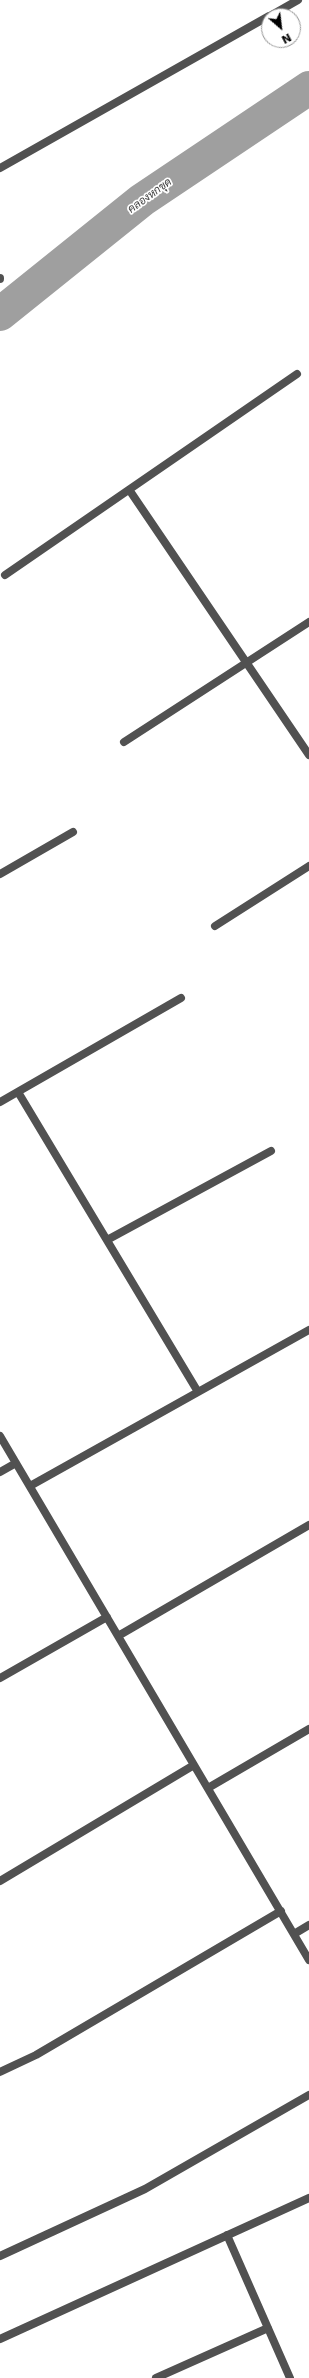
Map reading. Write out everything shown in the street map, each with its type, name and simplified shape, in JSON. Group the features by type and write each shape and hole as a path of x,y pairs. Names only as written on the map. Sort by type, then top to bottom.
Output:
{"street":[{"path":"284,8 298,0"},
{"path":"0,168 261,21"},
{"path":"5,575 297,374"},
{"path":"130,490 309,755"},
{"path":"124,742 309,622"},
{"path":"0,874 73,832"},
{"path":"215,926 309,866"},
{"path":"0,1102 181,998"},
{"path":"18,1092 198,1392"},
{"path":"107,1240 271,1151"},
{"path":"30,1486 309,1330"},
{"path":"0,1436 309,1960"},
{"path":"0,1472 16,1463"},
{"path":"118,1636 309,1525"},
{"path":"0,1678 107,1617"},
{"path":"208,1788 309,1729"},
{"path":"0,1881 194,1765"},
{"path":"0,2072 36,2055 280,1911"},
{"path":"294,1934 309,1925"},
{"path":"0,2256 145,2189 309,2095"},
{"path":"0,2339 309,2198"},
{"path":"227,2235 290,2378"},
{"path":"156,2378 268,2328"}],"waterway":[{"name":"คลองหกขุด","path":"0,314 142,200 309,88"}]}
